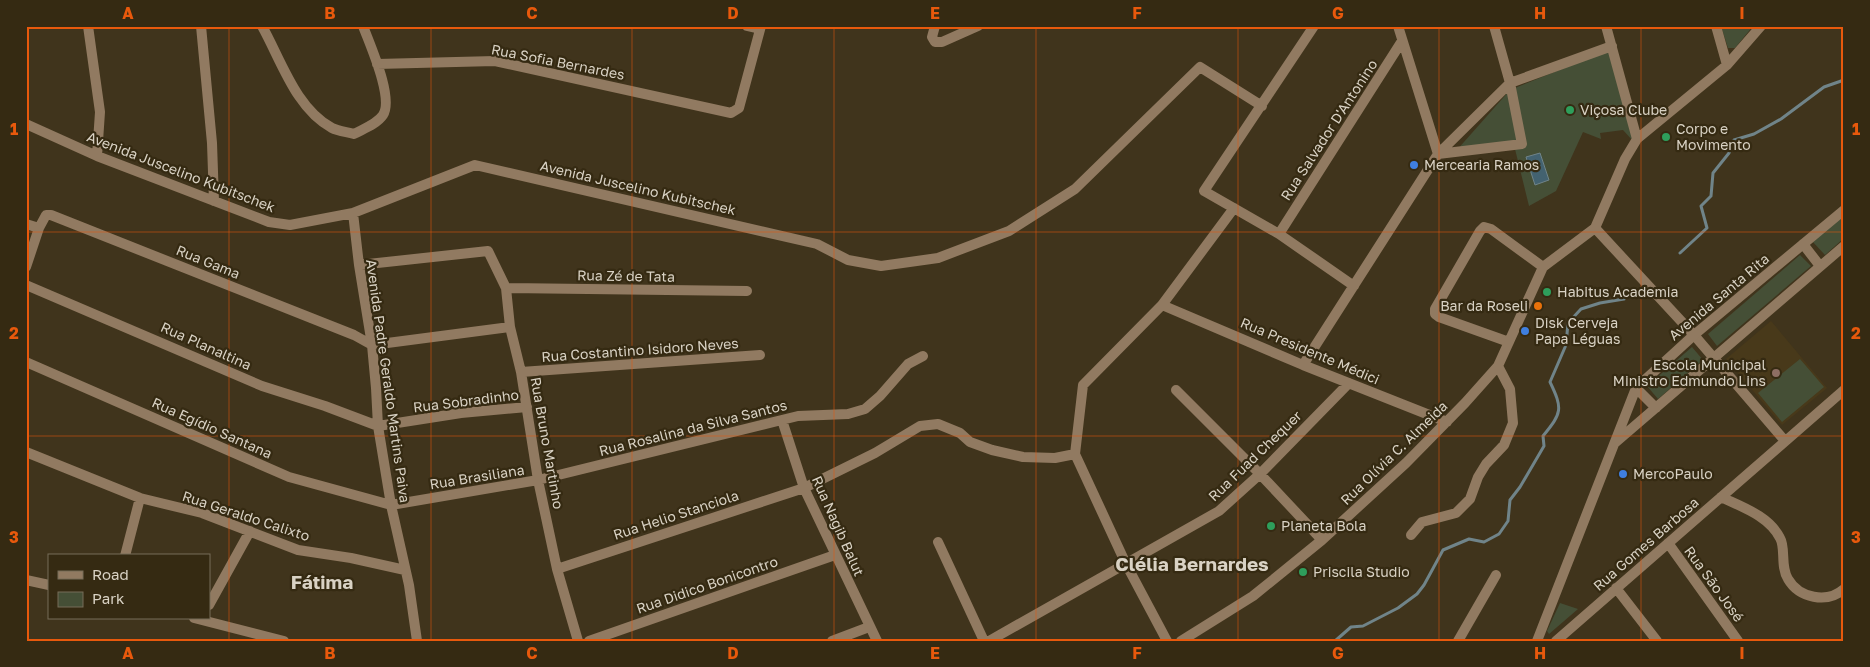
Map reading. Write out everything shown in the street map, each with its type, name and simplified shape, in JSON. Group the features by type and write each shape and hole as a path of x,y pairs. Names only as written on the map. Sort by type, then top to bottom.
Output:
{"street":[{"path":"88,26 100,112 97,156"},
{"path":"201,26 212,143 214,201"},
{"path":"262,26 296,92 317,117 333,128 354,134 375,122 383,115 387,106 384,87 363,26"},
{"path":"746,26 760,28"},
{"path":"933,31 935,42 942,42 978,26"},
{"path":"1314,26 1204,192 1279,234 1354,286"},
{"path":"1398,26 1438,154"},
{"path":"1438,154 1522,144 1510,83 1494,26"},
{"path":"1606,26 1637,139"},
{"path":"1716,26 1727,65"},
{"path":"1509,342 1439,318 1435,314 1435,309 1480,231 1484,228 1492,229 1543,267 1595,228 1625,159 1637,139 1727,65 1760,26"},
{"name":"Rua Sofia Bernardes","path":"377,64 495,61 731,113 739,108 760,28"},
{"name":"Rua Salvador D'Antonino","path":"1279,234 1402,41"},
{"path":"1303,365 1438,154 1510,83 1612,46"},
{"name":"Avenida Juscelino Kubitschek","path":"26,124 97,156 268,222 290,225 353,213 475,165 817,244 848,260 881,266 938,258 1009,231 1075,189 1200,66 1262,106"},
{"path":"1167,641 1126,564 1075,454 1083,385 1162,305 1234,208"},
{"name":"Avenida Santa Rita","path":"1537,641 1636,388 1694,335 1844,210"},
{"name":"Avenida Padre Geraldo Martins Paiva","path":"353,213 372,346 378,426 417,641"},
{"name":"Rua Gama","path":"39,228 46,215 51,215 344,331 372,346"},
{"path":"26,224 39,228 26,267"},
{"path":"1595,228 1694,335 1785,441"},
{"path":"1803,244 1820,266"},
{"path":"1616,442 1844,246"},
{"name":"Rua Bruno Martinho","path":"359,265 488,251 506,288 510,327 521,372 538,480 557,569 578,641"},
{"name":"Rua Olívia C. Almeida","path":"1181,641 1253,596 1322,540 1406,463 1447,422 1498,366 1543,267"},
{"name":"Rua Planaltina","path":"26,285 262,386 325,406 378,426"},
{"name":"Rua Zé de Tata","path":"506,288 747,291"},
{"name":"Rua Presidente Médici","path":"1162,305 1216,326 1303,365 1447,422"},
{"path":"372,346 510,327"},
{"name":"Rua Costantino Isidoro Neves","path":"521,372 760,355"},
{"name":"Rua Rosalina da Silva Santos","path":"538,480 798,416 848,414 865,409 880,396 908,364 923,356"},
{"name":"Rua Egídio Santana","path":"26,362 288,477 391,505"},
{"path":"1411,535 1422,522 1456,513 1470,498 1486,464 1504,446 1513,422 1510,389 1498,366"},
{"name":"Rua Fuad Chequer","path":"989,641 1219,511 1260,474 1349,383"},
{"path":"1636,388 1656,408"},
{"path":"1176,390 1260,474 1322,540"},
{"name":"Rua Gomes Barbosa","path":"1556,641 1844,390"},
{"name":"Rua Sobradinho","path":"378,426 461,412 527,407"},
{"name":"Rua Nagib Balut","path":"782,420 804,488 876,641"},
{"name":"Rua Helio Stanciola","path":"557,569 804,488 875,453 920,426 938,424 960,433 970,442 992,450 1022,457 1055,458 1075,454"},
{"name":"Rua Geraldo Calixto","path":"26,452 140,498 202,513 298,550 351,558 405,570"},
{"name":"Rua Brasiliana","path":"391,505 538,480"},
{"path":"1721,497 1752,512 1769,523 1781,539 1783,563 1788,579 1803,594 1819,598 1838,594 1844,589"},
{"path":"126,554 140,498"},
{"path":"210,603 250,531"},
{"path":"938,542 984,641"},
{"name":"Rua São José","path":"1668,543 1738,641"},
{"name":"Rua Didico Bonicontro","path":"589,641 835,555"},
{"path":"1459,640 1496,575"},
{"path":"26,580 48,585"},
{"path":"1616,588 1657,641"},
{"path":"203,620 284,641"},
{"path":"832,641 869,628"}],"shaded area":[{"name":"Escola Municipal Ministro Edmundo Lins","path":"1771,321 1827,388 1782,425 1726,359"}],"green space":[{"path":"1721,26 1753,26 1735,48 1728,48"},
{"name":"Viçosa Clube","path":"1609,50 1633,141 1623,130 1600,133 1601,139 1583,132 1556,191 1529,206 1514,145 1456,151 1510,90"},
{"path":"1844,215 1844,238 1825,255 1812,241"},
{"path":"1800,255 1811,266 1717,346 1708,334"},
{"path":"1692,347 1703,360 1658,399 1647,386"},
{"path":"1800,359 1824,387 1782,422 1758,393"},
{"path":"1560,603 1578,609 1549,634 1547,631"}],"water":[{"path":"1540,153 1549,180 1535,185 1526,157"}],"waterway":[{"path":"1680,253 1707,228 1701,206 1711,196 1713,173 1729,153 1734,140 1754,134 1781,119 1824,87 1844,80"},
{"path":"1335,641 1351,627 1363,626 1398,608 1417,594 1443,550 1469,539 1484,542 1499,534 1508,521 1510,500 1520,487 1544,446 1543,436 1557,416 1559,405 1550,382 1566,345 1568,323 1581,309 1600,303 1624,299"}],"place":[{"name":"Viçosa Clube","path":"1570,110"},
{"name":"Corpo e Movimento","path":"1666,137"},
{"name":"Mercearia Ramos","path":"1414,165"},
{"name":"Habitus Academia","path":"1547,292"},
{"name":"Bar da Roseli","path":"1538,306"},
{"name":"Disk Cerveja Papa Léguas","path":"1525,331"},
{"name":"Escola Municipal Ministro Edmundo Lins","path":"1776,373"},
{"name":"MercoPaulo","path":"1623,474"},
{"name":"Planeta Bola","path":"1271,526"},
{"name":"Priscila Studio","path":"1303,572"}],"district":[{"name":"Clélia Bernardes","path":"1192,564"},
{"name":"Fátima","path":"322,582"}]}
